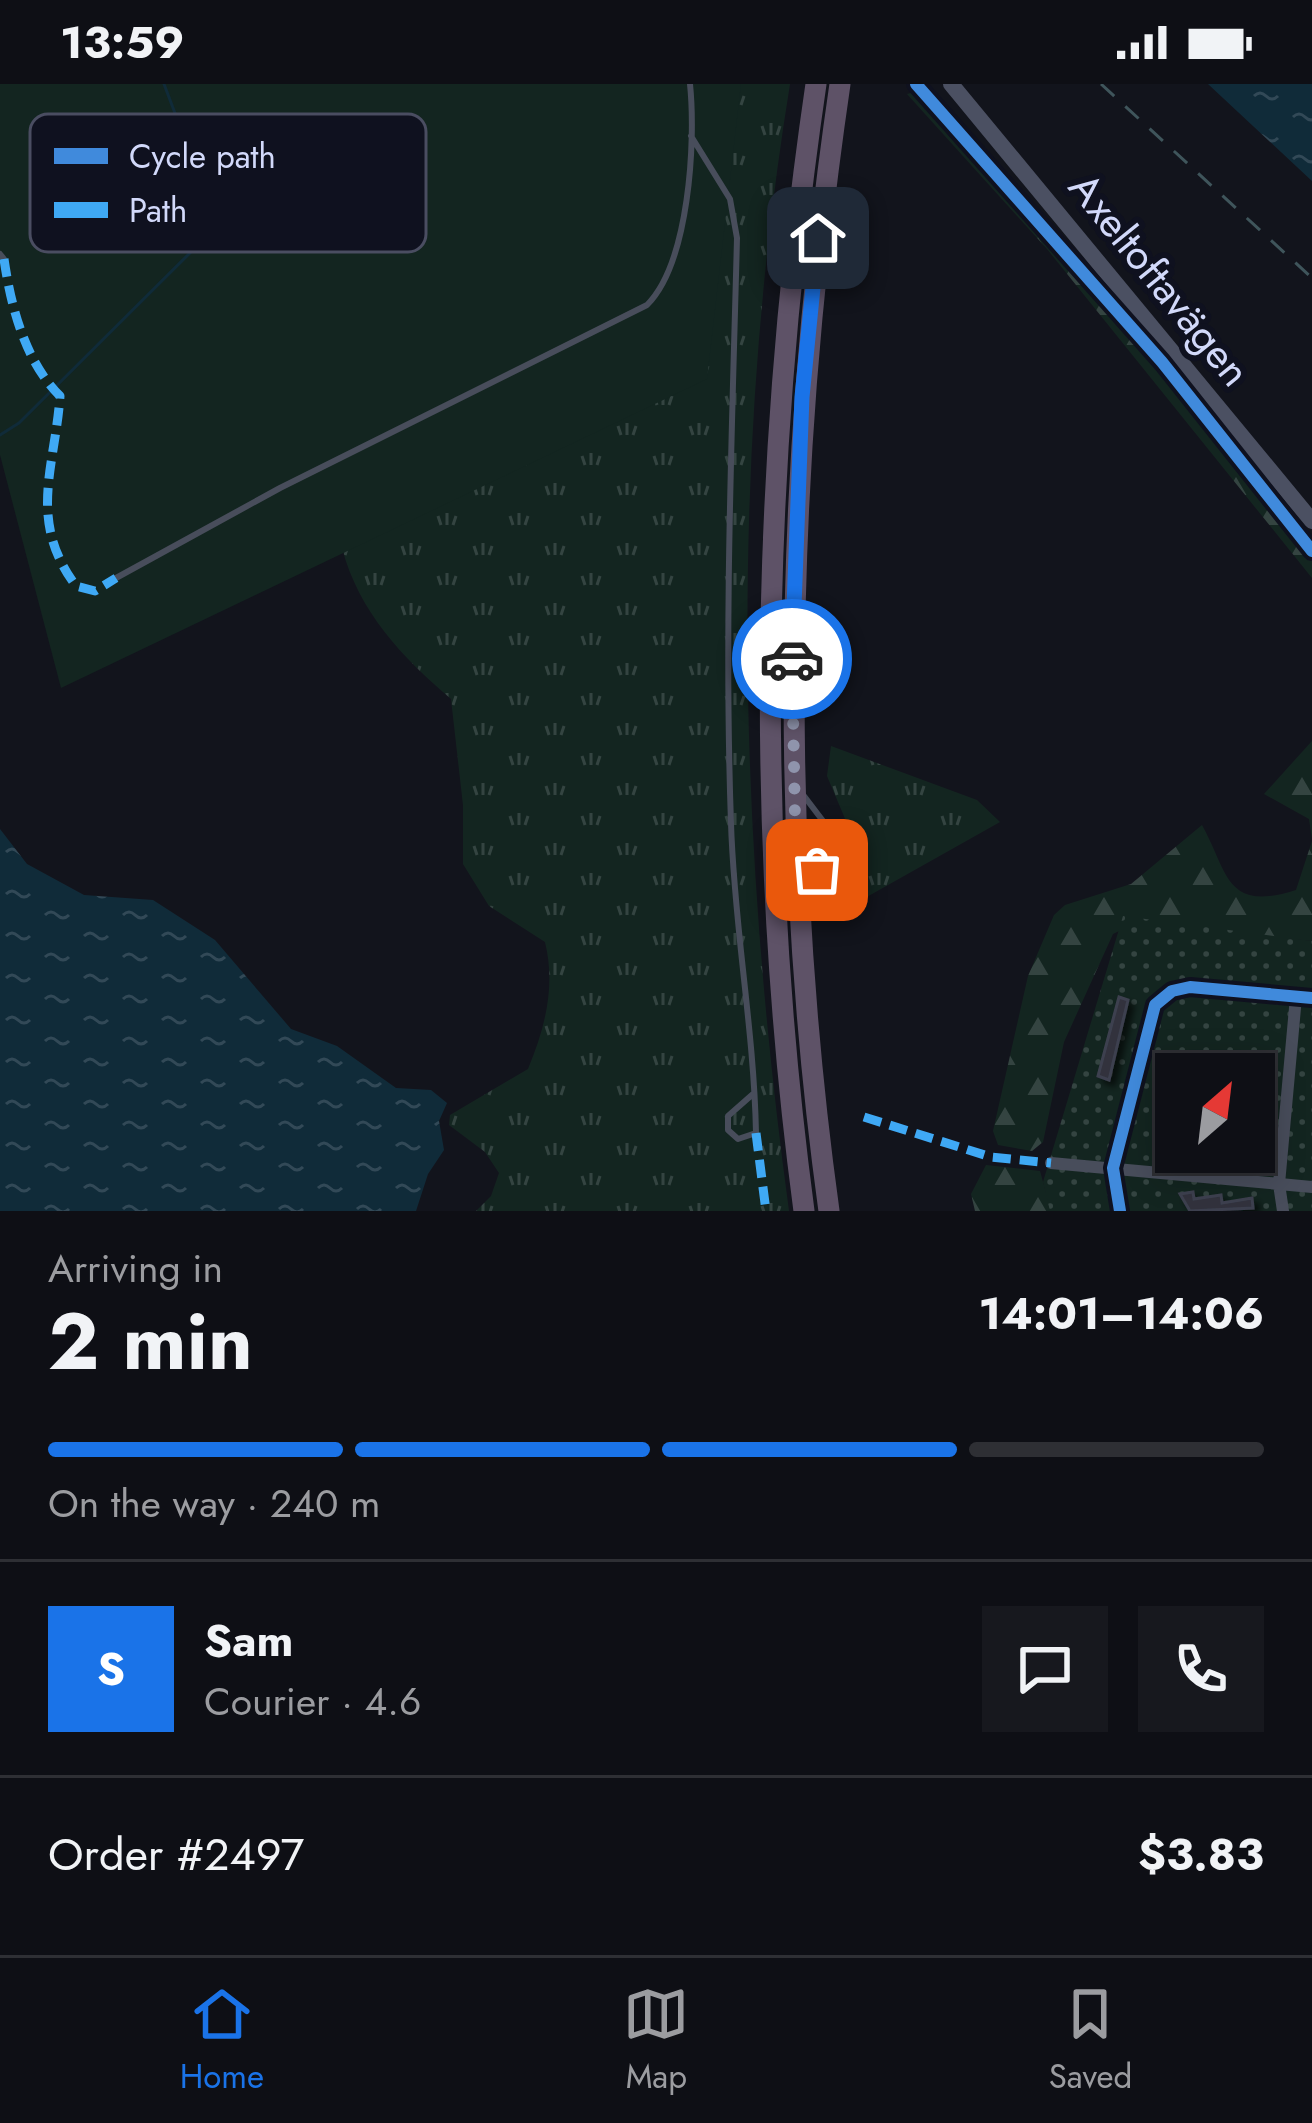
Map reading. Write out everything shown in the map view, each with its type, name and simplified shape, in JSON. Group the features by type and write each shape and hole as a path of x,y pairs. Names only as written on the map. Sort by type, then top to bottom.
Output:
{"highway":[{"path":"804,1211 772,872 768,701 775,455 794,235 816,84"},
{"path":"829,1211 796,872 794,542 802,397 840,84"}],"main road":[{"name":"Axeltoftavägen","path":"951,84 1312,521"}],"street":[{"path":"1120,1211 1113,1168 1155,1005 1172,991 1190,987 1312,998"},
{"path":"1283,1211 1279,1184 1297,997"},
{"path":"1051,1162 1312,1186"}],"lane":[{"path":"116,578 280,488 646,305 661,292 678,245 691,136 690,84"},
{"path":"691,136 730,200 737,238 730,506 730,820 753,1094 756,1133 738,1139 728,1130 728,1116 753,1094"},
{"path":"772,872 827,866 838,842 793,780"}],"green space":[{"path":"0,84 741,84 707,379 61,688 0,455"},
{"path":"704,84 790,84 757,365 748,647 759,929 789,1211 476,1211 491,1196 499,1173 485,1152 449,1125 450,1115 528,1069 547,1007 545,942 489,906 463,864 463,805 451,699 416,667 371,613 342,548"},
{"path":"915,92 1066,255 1312,558 1312,578 1047,249 907,94"},
{"path":"1312,741 1312,839 1309,819 1264,794"},
{"path":"831,746 977,800 1000,822 840,912 841,895 860,854 827,776"},
{"path":"1202,825 1232,884 1255,896 1296,890 1312,841 1312,941 1137,922 1113,934 1064,1042 1043,1142 1032,1151 998,1145 993,1131 1028,976 1054,915 1065,905 1131,884"},
{"path":"1123,916 1312,941 1312,1211 1050,1211 1043,1182"},
{"path":"986,1165 1040,1171 1051,1211 975,1211 971,1194"}],"water":[{"path":"1208,84 1312,84 1312,181"},
{"path":"0,829 27,864 84,895 153,900 215,940 291,1029 337,1046 396,1088 431,1090 447,1103 439,1121 444,1150 428,1174 416,1211 0,1211"}],"building":[{"path":"1119,997 1128,1000 1109,1080 1098,1076"},
{"path":"1193,1192 1194,1199 1221,1195 1222,1203 1252,1198 1253,1208 1190,1211 1180,1194"}],"waterway":[{"path":"164,84 175,114"},
{"path":"0,435 19,423 191,252"}],"railway":[{"path":"1101,84 1312,278"}],"marked path":[{"path":"4,259 22,332 37,367 60,396 48,493 52,539 76,586 95,591 116,578"},
{"path":"864,1117 991,1157 1051,1163"},
{"path":"756,1133 766,1211"}],"cycle path":[{"path":"916,84 1162,362 1312,551"},
{"path":"1120,1211 1113,1168 1155,1005 1172,991 1190,987 1312,998"}],"way so far":[{"path":"792,659 796,872 817,870"}],"route":[{"path":"792,659 802,397 818,238"}]}
